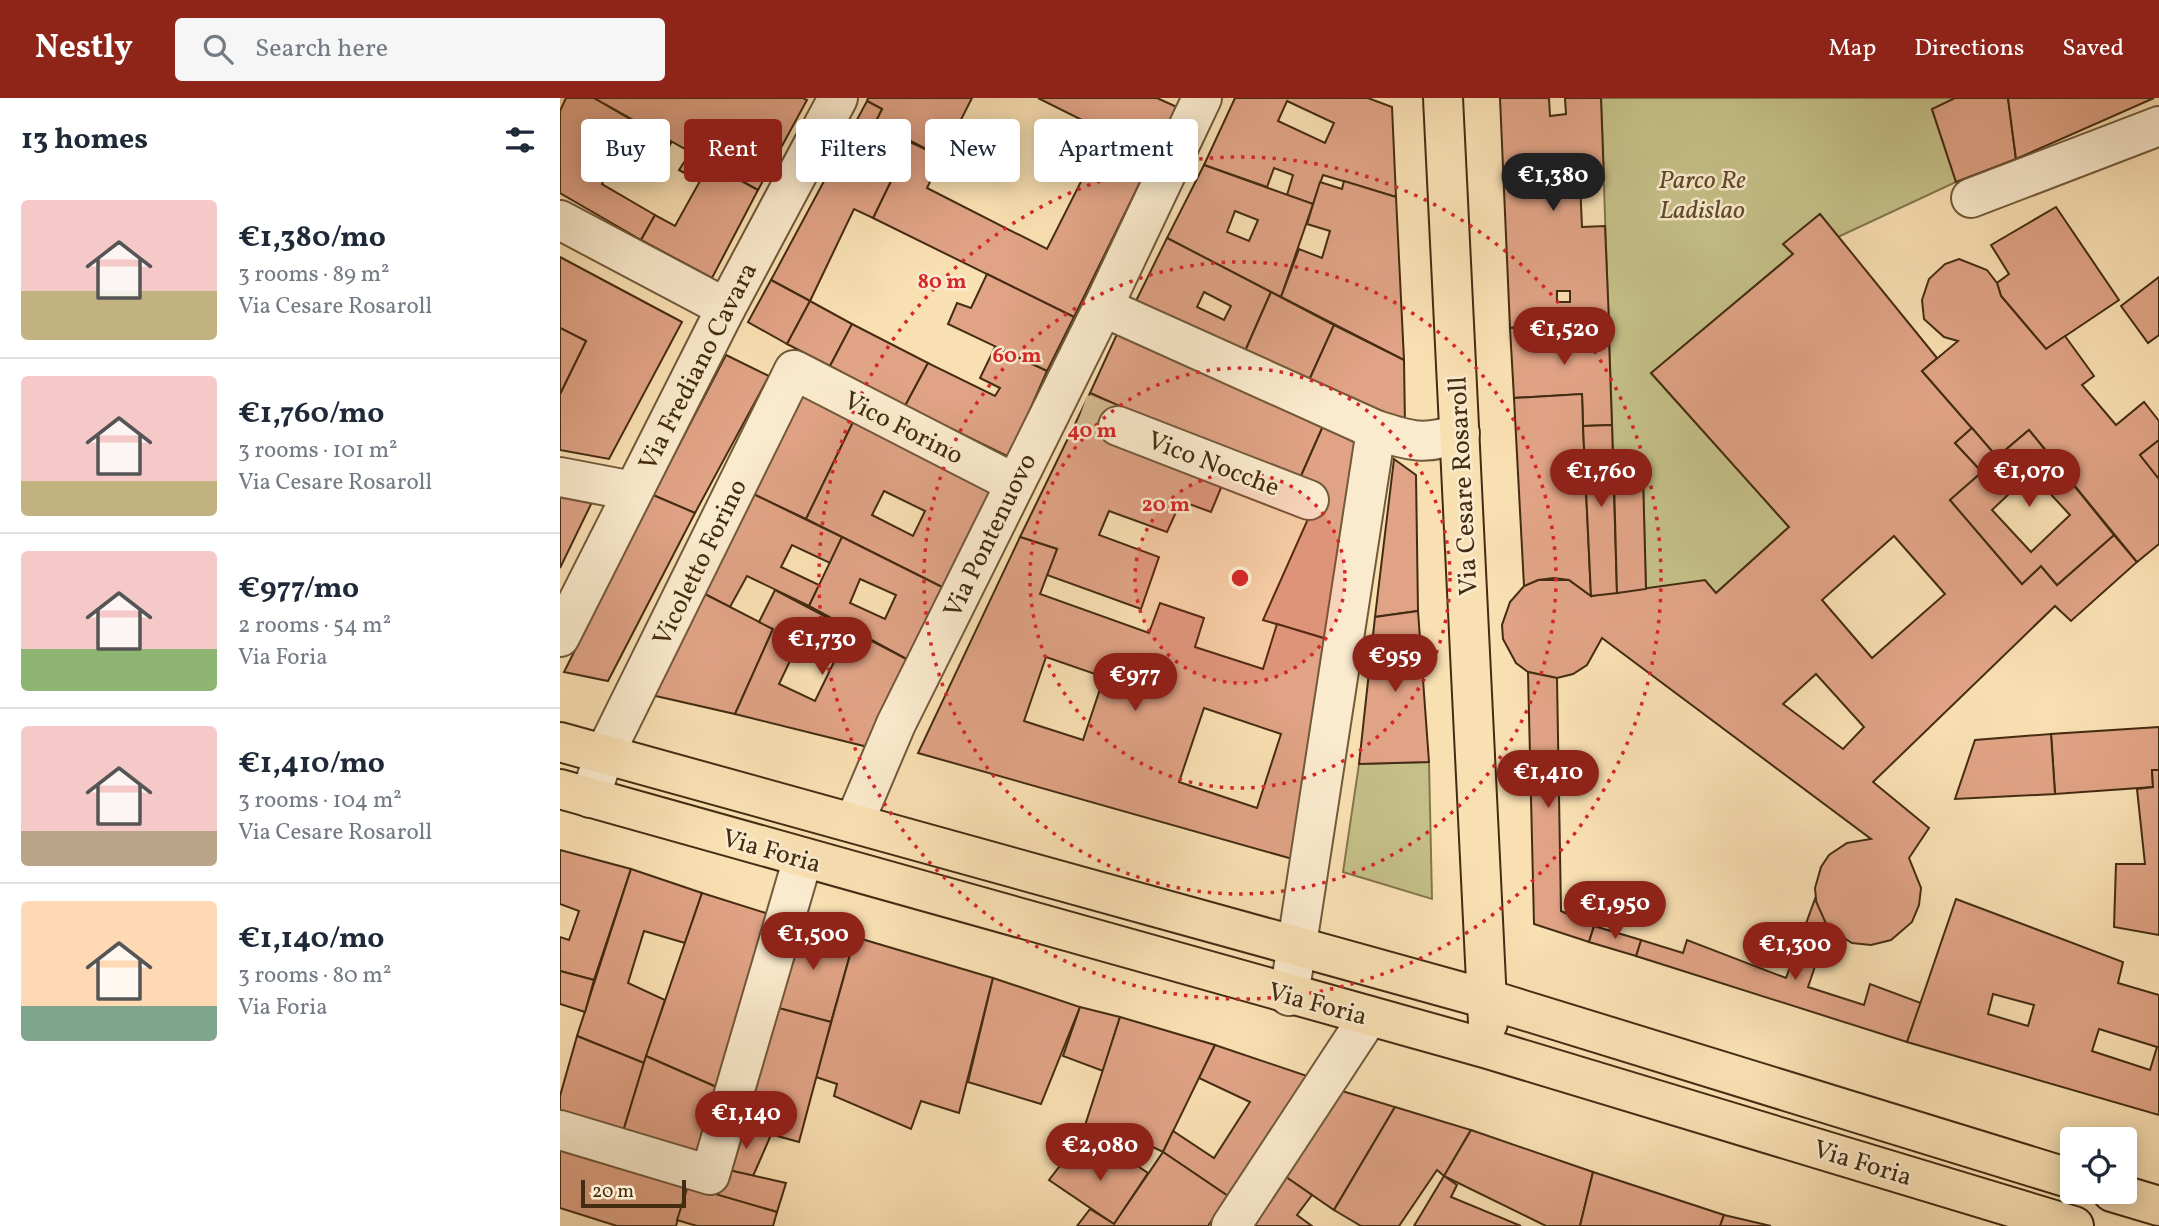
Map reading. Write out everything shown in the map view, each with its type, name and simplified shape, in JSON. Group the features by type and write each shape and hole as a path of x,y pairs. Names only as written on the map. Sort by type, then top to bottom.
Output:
{"main road":[{"name":"Via Cesare Rosaroll","path":"1443,98 1488,1049"},
{"name":"Via Foria","path":"560,742 1487,999 2060,1175"},
{"name":"Via Foria","path":"575,794 1289,996 1488,1049 2074,1226"},
{"path":"2137,1199 2159,1206"}],"street":[{"name":"Via Frediano Cavara","path":"560,637 726,308 838,98"},
{"name":"Via Pontenuovo","path":"854,823 896,724 1014,483 1068,407 1103,307 1202,98"},
{"path":"1972,198 2159,125"},
{"path":"560,220 726,308"},
{"path":"1103,307 1376,430 1416,442 1437,441 1460,433"},
{"name":"Vico Forino","path":"794,370 1014,483"},
{"name":"Vicoletto Forino","path":"575,794 604,755 794,370"},
{"name":"Vico Nocche","path":"1118,426 1309,500"},
{"path":"1289,996 1376,430"},
{"path":"560,477 633,491"},
{"path":"560,1130 710,1175 803,858"},
{"path":"1231,1226 1369,1016"}],"green space":[{"name":"Parco Re Ladislao","path":"1601,98 1955,98 1932,110 1956,182 1838,237 1784,245 1793,254 1651,373 1789,527 1716,593 1646,589 1643,478 1614,481"},
{"path":"1429,762 1432,899 1343,872 1359,764"}],"building":[{"path":"566,98 594,98 630,119 581,119 581,182 603,182 602,184 655,215 641,240 560,193 560,111"},
{"path":"594,98 807,100 782,146 782,119 684,119 684,148 670,141 670,119 631,119"},
{"path":"868,98 972,98 961,119 925,119 925,148 911,141 911,119 877,119 882,109 867,101"},
{"path":"1038,98 1157,98 1177,107 1171,119 1080,119"},
{"path":"1235,98 1368,98 1392,107 1396,197 1323,175 1313,204 1287,195 1293,175 1274,168 1267,187 1204,165","holes":["1287,101 1334,123 1325,143 1278,121"]},
{"path":"1500,98 1549,98 1550,116 1566,114 1565,98 1601,98 1604,180 1580,181 1582,227 1605,226 1609,322 1510,328","holes":["1557,291 1570,291 1570,302 1557,302"]},
{"path":"1955,98 2008,98 2016,159 1956,182 1932,109"},
{"path":"2008,98 2154,98 2016,159"},
{"path":"867,101 882,109 877,119 857,119"},
{"path":"911,142 925,149 925,182 930,182 927,188 1047,249 1081,182 1140,182 1074,317 873,218 891,182 911,182"},
{"path":"1204,165 1313,204 1281,297 1167,238 1195,182 1198,182","holes":["1235,211 1258,220 1249,241 1227,232"]},
{"path":"1344,181 1396,197 1404,360 1281,297 1299,249 1322,258 1330,231 1307,224 1320,182 1342,189"},
{"path":"699,182 743,182 758,190 712,278 641,240 655,215 675,226"},
{"path":"744,182 762,182 758,190"},
{"path":"824,182 891,182 873,218 854,209 810,301 771,280"},
{"path":"2056,207 2119,300 2046,349 2001,296 1997,283 2009,274 1991,245"},
{"path":"1820,214 1937,358 1922,371 1972,428 1955,443 1982,472 1950,500 2022,584 2041,566 2057,585 2114,535 2137,562 2071,621 2055,606 1873,782 1929,828 1909,858 1921,888 1919,905 1912,922 1891,940 1871,945 1852,943 1828,928 1817,909 1815,888 1821,867 1829,855 1847,843 1871,839 1602,638 1587,665 1573,674 1557,678 1528,672 1516,663 1503,639 1502,625 1510,602 1524,586 1538,580 1569,580 1591,596 1705,580 1716,593 1789,527 1651,373 1793,254 1783,244","holes":["1894,536 1945,594 1872,658 1822,600","1816,674 1864,727 1843,749 1783,704"]},
{"path":"1167,238 1271,292 1242,358 1132,309","holes":["1204,292 1231,306 1224,320 1197,307"]},
{"path":"560,257 682,322 609,459 560,450 560,394 586,341 560,328"},
{"path":"1959,259 1987,270 1997,283 2001,296 2046,349 2065,336 2094,376 2082,385 2116,425 2144,402 2159,421 2159,440 2140,455 2159,479 2159,544 2137,562 2029,430 1997,457 1922,371 1958,341 1944,337 1924,319 1922,300 1929,279 1945,264"},
{"path":"987,274 1074,317 1047,371 948,324 957,303 971,308"},
{"path":"2159,277 2159,335 2148,343 2121,306"},
{"path":"771,280 810,301 787,344 748,322"},
{"path":"1271,292 1334,325 1306,387 1242,358"},
{"path":"810,301 852,324 830,366 787,344"},
{"path":"1589,323 1589,340 1609,339 1612,425 1583,426 1582,394 1514,398 1510,328"},
{"path":"852,324 928,363 905,406 830,366"},
{"path":"1334,325 1404,360 1405,426 1306,387"},
{"path":"560,328 586,341 560,394"},
{"path":"1117,334 1323,426 1297,485 1090,393"},
{"path":"995,347 1047,371 1009,457 905,406 928,363 995,396 1000,388 980,378"},
{"path":"726,355 769,376 695,513 653,495"},
{"path":"798,390 855,418 806,519 747,491"},
{"path":"1090,393 1126,409 1223,483 1211,512 1181,501 1167,532 1109,511 1099,535 1159,557 1141,609 1047,575 1057,549 1020,537"},
{"path":"1582,394 1591,596 1569,580 1538,580 1524,586 1514,398"},
{"path":"855,418 996,488 946,589 806,519","holes":["884,491 925,511 913,536 872,515"]},
{"path":"1612,425 1617,593 1591,596 1583,426"},
{"path":"1323,426 1362,446 1330,640 1263,620 1320,492 1297,485"},
{"path":"1972,428 1997,457 2029,430 2114,535 2057,585 2041,566 2022,584 1950,500 1982,472 1955,443","holes":["2031,473 2070,515 2031,552 1992,510"]},
{"path":"2159,440 2159,479 2140,455"},
{"path":"1394,459 1416,475 1418,611 1375,617"},
{"path":"1643,477 1646,589 1617,593 1614,481"},
{"path":"747,491 842,537 830,563 792,545 781,567 819,585 809,606 747,576 730,607 697,590"},
{"path":"560,492 593,500 560,568"},
{"path":"653,495 695,513 608,681 564,672"},
{"path":"842,537 946,589 912,662 809,606","holes":["860,579 896,595 885,619 850,603"]},
{"path":"1020,537 1057,549 1040,594 1149,633 1160,603 1204,618 1195,647 1263,669 1277,624 1330,640 1296,860 918,753","holes":["1046,657 1104,677 1083,740 1024,721","1204,708 1281,734 1257,808 1179,782"]},
{"path":"697,590 773,629 735,714 647,694"},
{"path":"775,590 912,662 872,748 735,714 773,629 759,622","holes":["798,644 834,662 815,701 779,684"]},
{"path":"1418,611 1429,762 1359,764 1375,617"},
{"path":"1528,672 1557,678 1561,911 1594,926 1589,942 1534,924"},
{"path":"2159,727 2159,770 2152,770 2153,787 2055,794 2051,734"},
{"path":"2051,734 2055,794 1955,799 1975,740"},
{"path":"2152,770 2159,770 2159,935 2114,927 2116,864 2145,864 2137,789 2153,787"},
{"path":"560,850 631,869 594,980 560,971 560,937 569,940 579,911 560,904"},
{"path":"631,869 702,893 685,943 644,931 628,983 665,1000 644,1063 577,1036"},
{"path":"702,893 772,915 721,1089 646,1056"},
{"path":"1815,899 1828,928 1808,987 1864,1005 1870,984 1921,1003 1907,1042 1636,956 1641,940 1683,953 1687,940 1786,978"},
{"path":"1956,899 2123,962 2118,983 2159,995 2159,1115 1907,1042","holes":["1993,994 2034,1005 2028,1026 1988,1014","2099,1029 2157,1047 2150,1070 2092,1051"]},
{"path":"792,924 855,937 831,1022 771,1006"},
{"path":"1594,926 1641,940 1636,956 1589,942"},
{"path":"855,937 993,978 959,1113 921,1101 911,1129 834,1096 837,1084 816,1077"},
{"path":"560,971 594,980 585,1012 560,1004"},
{"path":"993,978 1080,1007 1041,1104 968,1082"},
{"path":"771,1006 831,1022 799,1142 737,1125"},
{"path":"1080,1007 1120,1017 1103,1071 1063,1056"},
{"path":"1120,1017 1215,1045 1163,1152 1107,1125 1099,1149 1080,1141"},
{"path":"577,1036 644,1063 622,1135 560,1116 560,1096"},
{"path":"1215,1045 1310,1077 1228,1196 1163,1152 1173,1131 1214,1158 1250,1102 1199,1078"},
{"path":"646,1056 721,1089 699,1163 622,1135"},
{"path":"1342,1091 1395,1107 1334,1210 1286,1177"},
{"path":"1395,1107 1471,1130 1444,1176 1437,1170 1399,1226 1361,1226 1334,1210"},
{"path":"737,1125 771,1135 753,1176 724,1169"},
{"path":"1471,1130 1593,1172 1580,1226 1546,1226 1444,1176"},
{"path":"560,1146 688,1186 676,1226 617,1226 560,1208"},
{"path":"1073,1149 1103,1171 1115,1151 1148,1173 1114,1224 1049,1180"},
{"path":"1163,1152 1228,1196 1208,1226 1077,1226 1090,1209 1114,1224"},
{"path":"724,1169 786,1183 777,1212 716,1195"},
{"path":"1593,1172 1724,1215 1720,1226 1580,1226"},
{"path":"1444,1176 1457,1185 1451,1197 1521,1226 1414,1226"},
{"path":"1286,1177 1312,1195 1297,1215 1312,1226 1254,1226"},
{"path":"688,1186 777,1212 773,1226 697,1226 677,1220"},
{"path":"1724,1215 1771,1226 1720,1226"}],"tunnel":[{"path":"1081,413 1118,426"}]}
